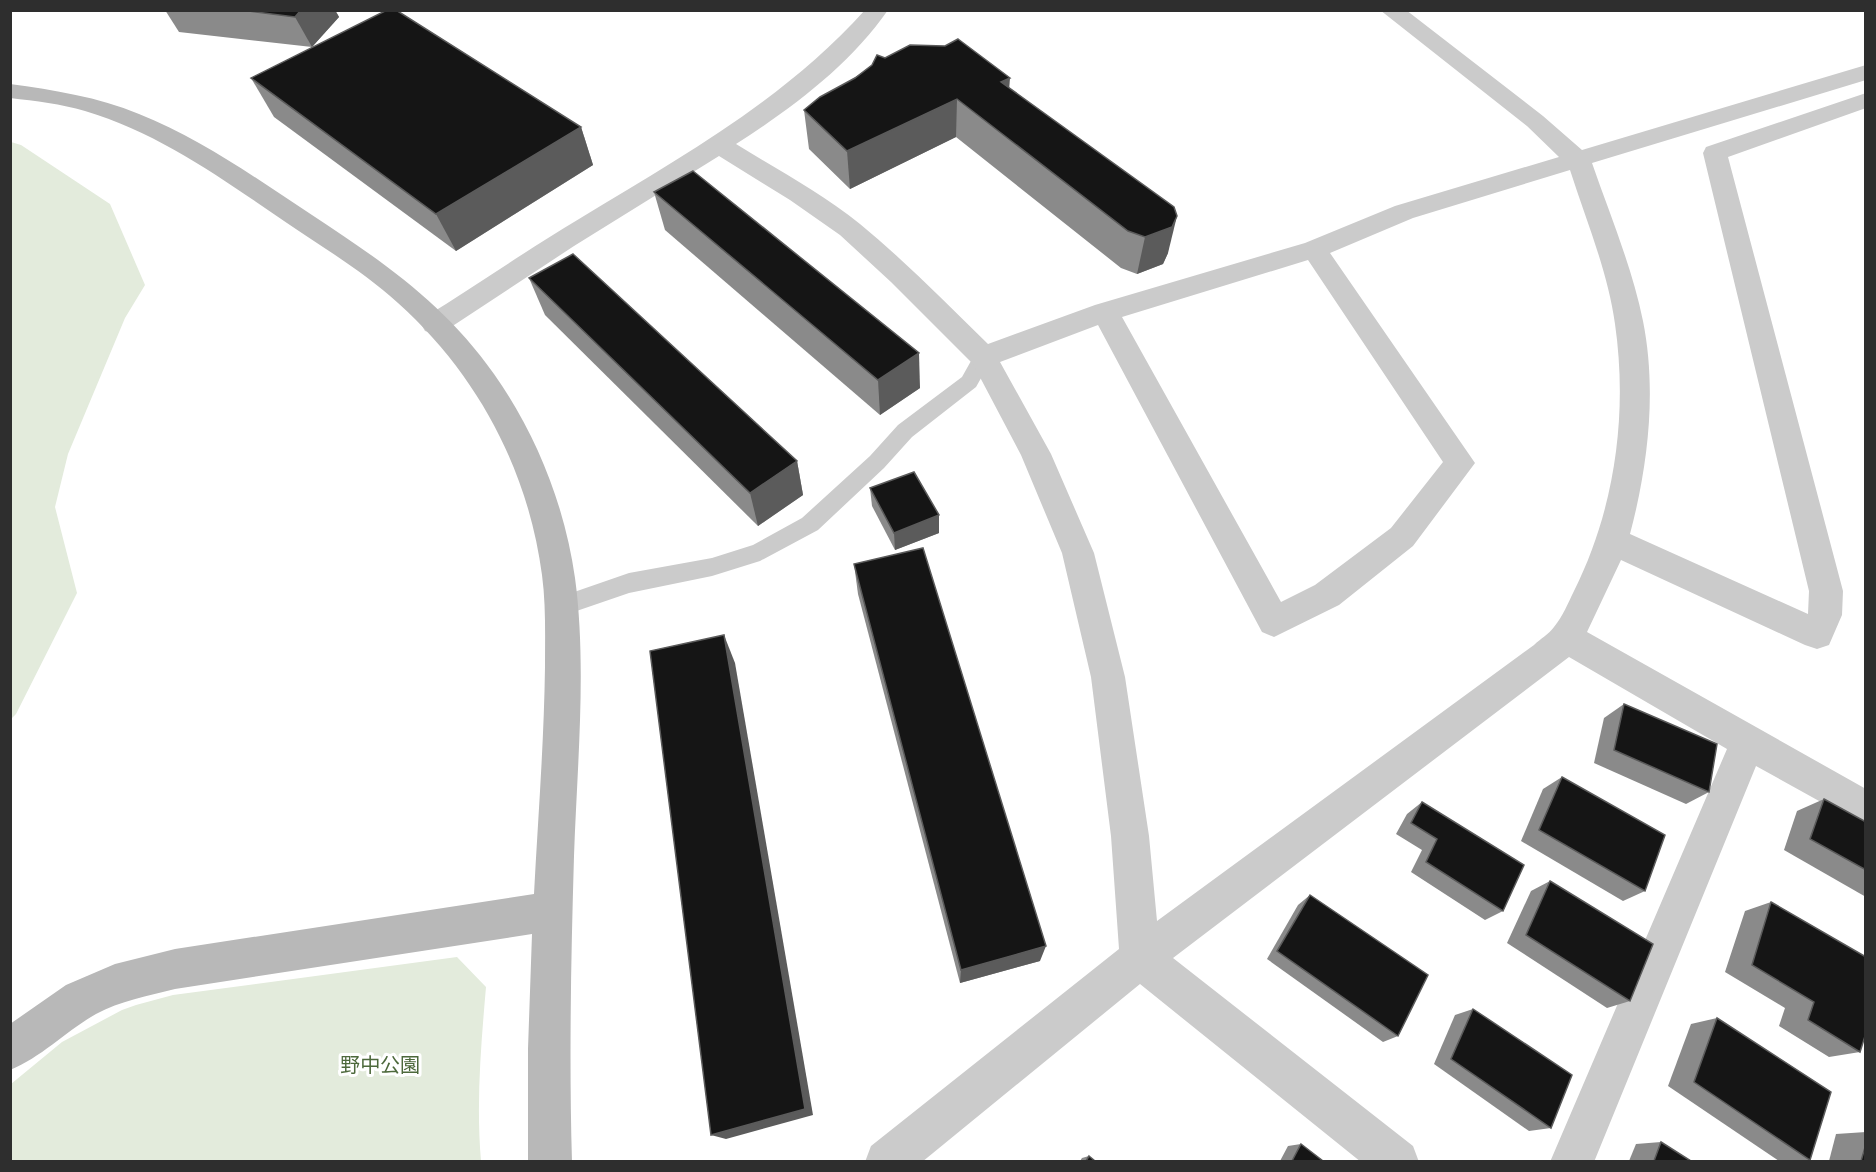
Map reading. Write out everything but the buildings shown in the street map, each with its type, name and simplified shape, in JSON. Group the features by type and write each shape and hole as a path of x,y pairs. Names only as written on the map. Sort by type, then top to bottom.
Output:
{"street":[{"path":"435,324 583,228 721,146 818,72 843,50 877,10"},
{"path":"887,1161 1140,958 1536,663 1566,638 1601,570 1612,541 1631,456 1636,378 1629,321 1617,276 1579,161 1535,121 1391,10"},
{"path":"983,357 1105,312 1314,249 1404,212 1579,161 1866,72"},
{"path":"10,92 100,106 178,139 366,264 408,296 469,361 514,434 546,519 557,566 562,606 563,693 548,1078 550,1161"},
{"path":"1612,541 1817,634 1825,615 1826,591 1715,153 1866,100"},
{"path":"721,146 799,194 849,229 901,275 983,357 1036,454 1078,553 1108,677 1130,836 1140,958 1397,1161"},
{"path":"1105,312 1274,622 1327,595 1402,537 1460,463 1314,249"},
{"path":"1566,638 1866,809"},
{"path":"1572,1161 1748,741"},
{"path":"10,1049 81,1000 115,984 175,969 553,911"}],"lane":[{"path":"562,606 629,583 712,567 760,552 810,524 877,462 905,431 969,382 983,357"}],"green space":[{"path":"11,142 21,145 110,204 145,285 125,318 68,454 55,507 77,593 16,714 11,719"},
{"name":"野中公園","path":"457,957 486,987 479,1096 481,1161 11,1161 11,1084 62,1042 122,1010 173,995"}]}
